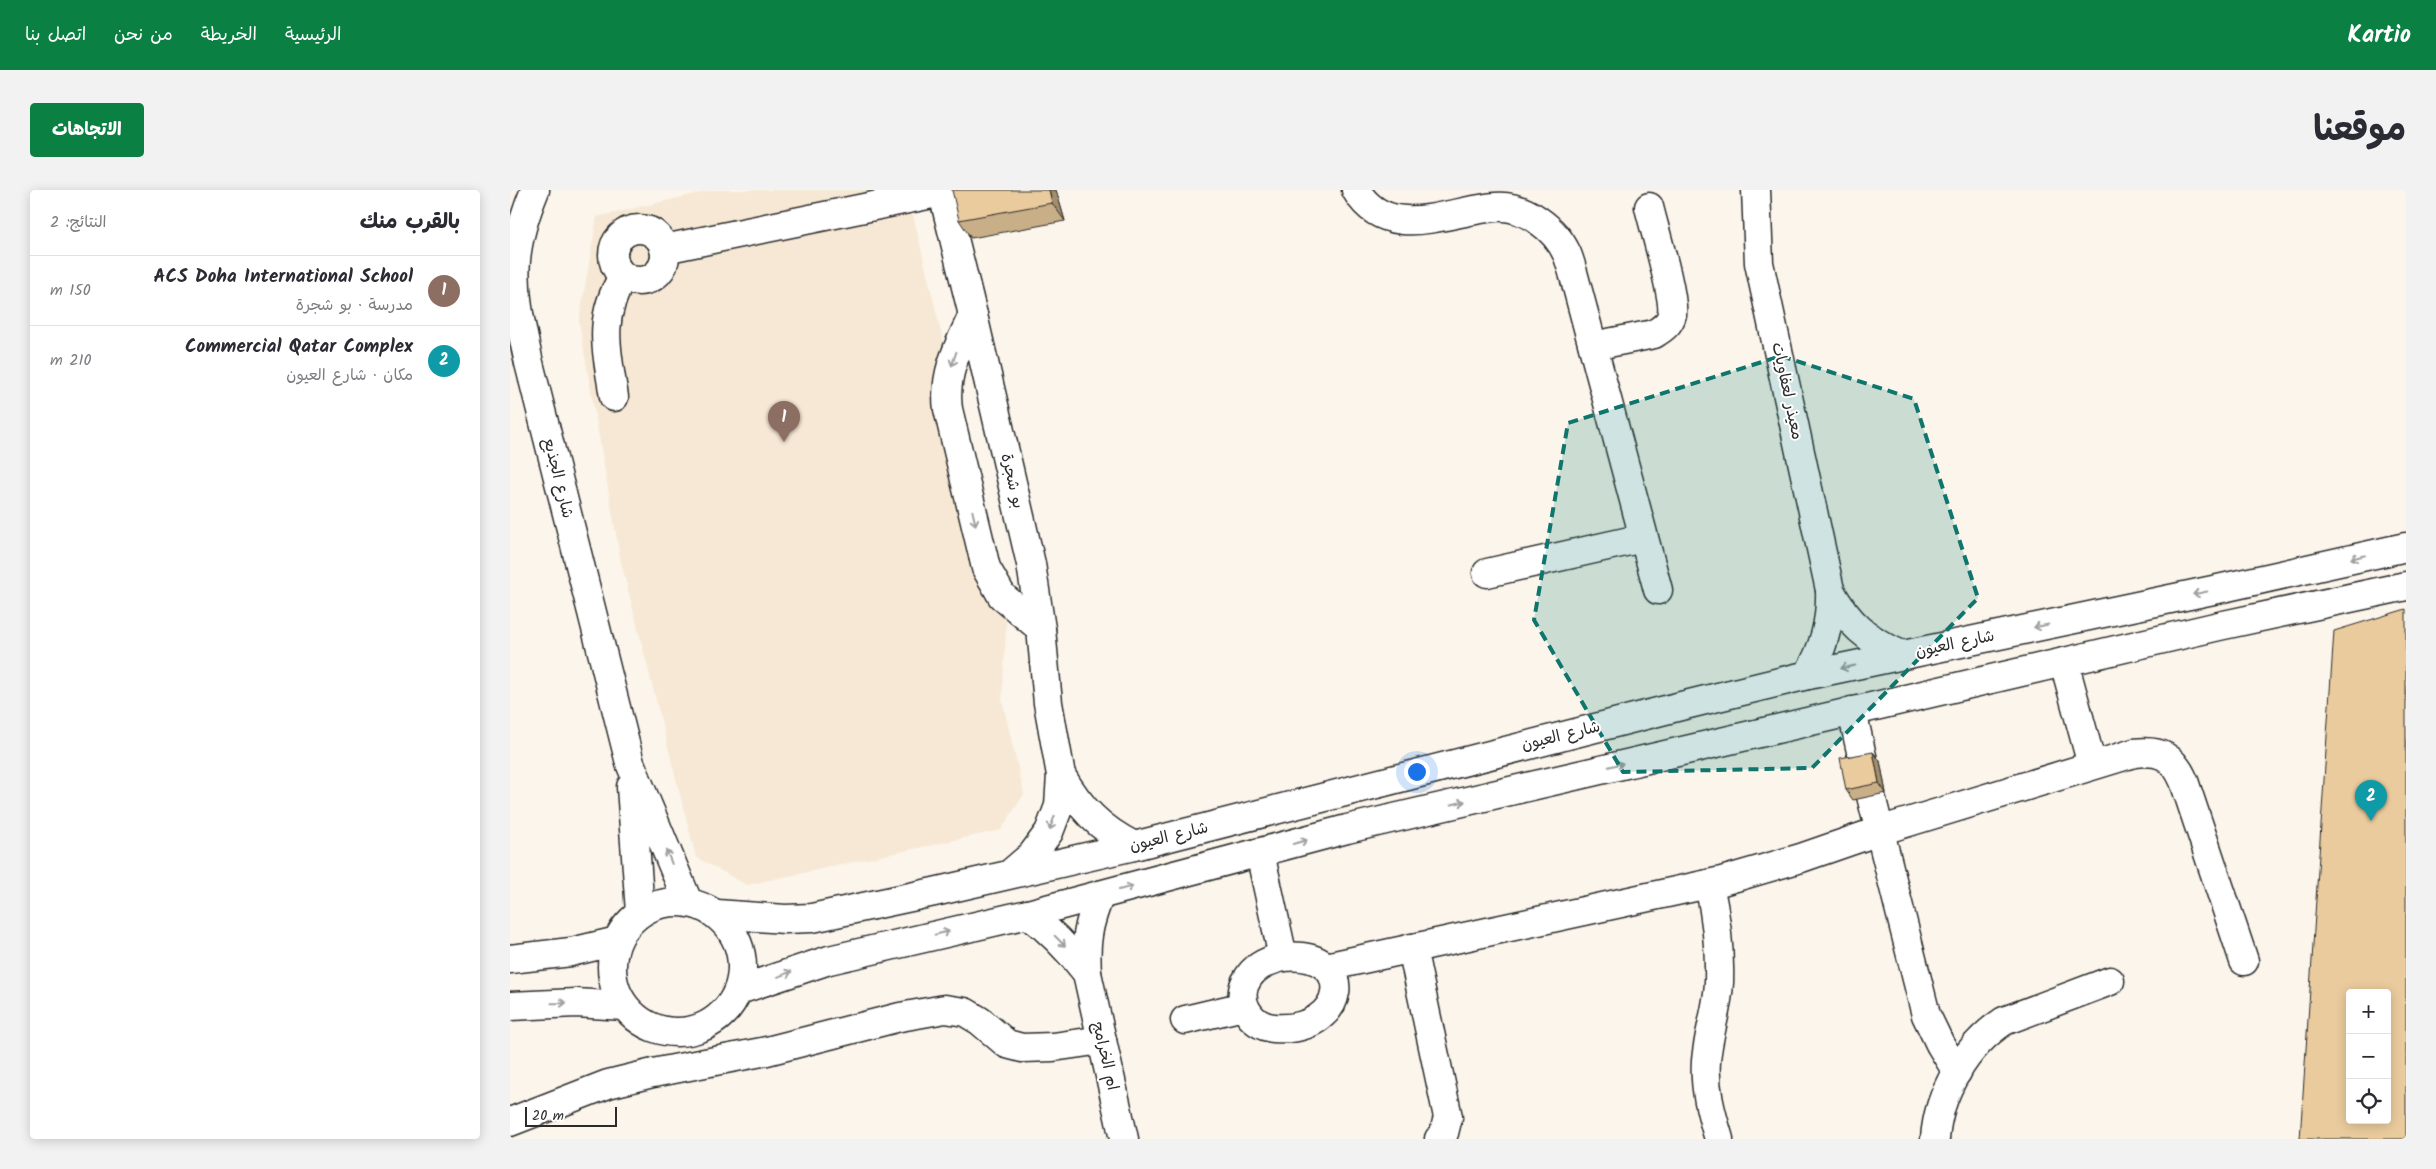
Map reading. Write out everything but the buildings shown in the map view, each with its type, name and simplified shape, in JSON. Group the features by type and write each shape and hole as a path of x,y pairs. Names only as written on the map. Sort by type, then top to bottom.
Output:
{"street":[{"name":"شارع الجذيع","path":"534,190 525,216 516,261 518,307 529,363 630,763 688,902"},
{"path":"1356,190 1361,199 1372,210 1386,217 1402,221 1418,220 1497,206 1518,210 1538,220 1555,236 1568,254 1658,590"},
{"name":"معيذر لعفاويات","path":"1756,190 1759,263 1830,590 1831,606 1825,638 1818,658 1808,676"},
{"path":"664,249 942,191"},
{"name":"بو شجرة","path":"942,191 1031,564 1041,629 1048,703 1061,775 1059,806 1049,832 1032,855 1010,873"},
{"path":"1593,346 1654,334 1662,330 1671,316 1671,300 1649,207"},
{"path":"637,229 646,230 661,241 664,249 663,267 657,274 641,282 631,281 623,277 613,261 616,243 621,236 637,229"},
{"path":"614,397 604,338 610,301 623,277"},
{"path":"973,315 950,369 947,387 948,409 986,568 1002,596 1041,629"},
{"path":"1487,573 1644,538"},
{"name":"شارع العيون","path":"718,914 785,920 812,918 1134,846 1681,706 1808,676 2218,590 2406,547"},
{"path":"739,990 829,960 1028,914 1347,829 2064,662 2406,586"},
{"name":"معيذر لعفاويات","path":"1830,590 1839,606 1864,635 1882,647 1902,655"},
{"path":"2064,662 2092,765"},
{"path":"1852,711 1864,765"},
{"path":"1326,967 1708,884 1778,866 2134,752 2150,751 2165,756 2178,767 2244,961"},
{"name":"شارع الجذيع","path":"630,763 640,912"},
{"name":"بو شجرة","path":"1061,775 1076,800 1092,819 1112,835 1134,846"},
{"path":"1871,796 1926,1015 1940,1044 1957,1072"},
{"path":"1260,853 1283,957"},
{"path":"1708,884 1716,916 1719,982 1706,1061 1706,1081 1708,1101 1719,1139"},
{"name":"ام الخرامج","path":"1100,895 1089,920 1085,946 1087,973 1124,1139"},
{"path":"663,902 688,902 703,906 718,914 735,936 743,962 739,990 728,1010 709,1024 687,1032 663,1031 642,1022 624,1006 614,986 611,963 617,941 626,924 640,912 663,902"},
{"name":"ام الخرامج","path":"1028,914 1050,931 1070,951 1087,973"},
{"path":"510,959 563,953 617,941"},
{"path":"1412,948 1448,1117 1444,1133 1439,1139"},
{"path":"1301,956 1326,967 1332,974 1335,993 1328,1010 1322,1016 1305,1024 1273,1028 1255,1022 1244,1006 1243,986 1248,977 1264,964 1283,957 1301,956"},
{"path":"1935,1139 1944,1100 1957,1072 1976,1044 1989,1031 2004,1021 2110,981"},
{"path":"510,1006 576,1003 624,1006"},
{"path":"1185,1020 1244,1006"},
{"path":"510,1122 608,1084 653,1073 767,1051 900,1017 945,1009 964,1012 980,1021 1007,1044 1022,1048 1053,1047 1102,1040"}],"highlighted area":[{"path":"1781,356 1914,399 1978,598 1812,768 1623,772 1534,620 1568,423"}],"shaded area":[{"path":"713,190 907,190 1007,609 1002,700 1024,794 1001,830 747,885 696,857 621,562 579,322 597,217"}],"place":[{"name":"ACS Doha International School","path":"784,442"},
{"name":"Commercial Qatar Complex","path":"2371,821"}]}
